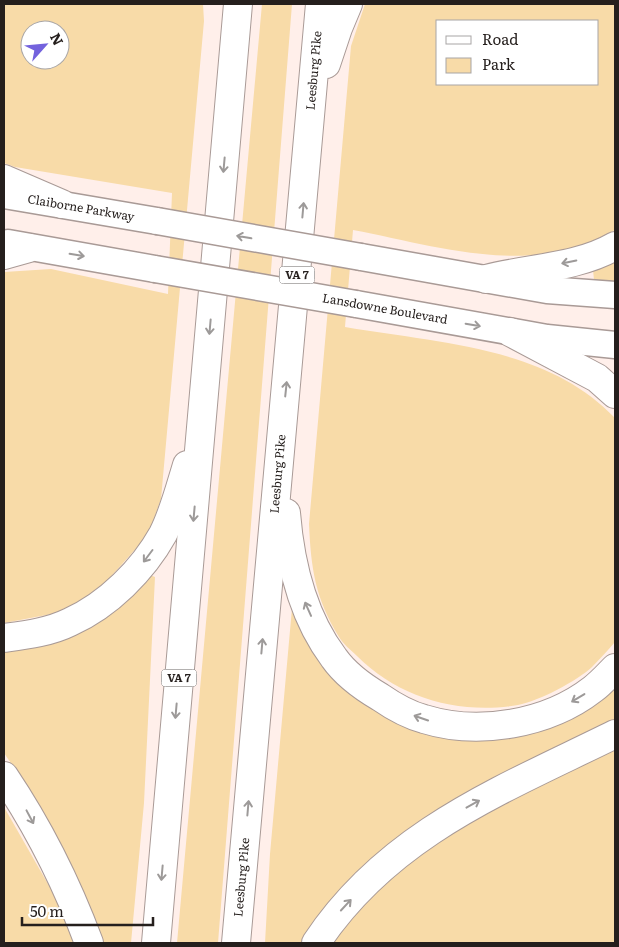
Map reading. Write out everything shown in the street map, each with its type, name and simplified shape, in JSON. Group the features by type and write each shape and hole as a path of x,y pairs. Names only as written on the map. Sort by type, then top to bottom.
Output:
{"highway":[{"path":"220,4 228,117"},
{"name":"VA 7","path":"156,943 238,4"},
{"name":"Leesburg Pike","path":"236,943 320,4"},
{"path":"311,113 338,28 348,4"},
{"path":"4,179 62,204"},
{"path":"486,279 514,271 572,262 615,246"},
{"path":"510,332 597,378 615,394"},
{"path":"4,638 33,635 70,623 101,604 126,582 148,557 163,533 177,497 203,414"},
{"path":"281,438 292,559 302,595 317,630 334,659 359,684 394,706 424,719 461,726 496,726 531,719 562,708 593,689 615,668"},
{"path":"316,943 342,909 369,881 425,834 487,797 615,734"},
{"path":"4,776 26,809 52,857 89,943"}],"main road":[{"name":"Claiborne Parkway","path":"4,195 486,279"},
{"name":"Lansdowne Boulevard","path":"12,248 155,269 510,332 615,345"},
{"path":"486,279 547,290 615,295"}],"green space":[{"path":"4,4 203,4 204,21 161,499 148,535 107,581 87,597 57,613 4,623 4,272 51,269 168,294 172,193 15,167 4,163"},
{"path":"262,4 292,4 218,943 177,943"},
{"path":"365,4 615,4 615,230 581,246 553,253 525,256 496,255 438,248 353,230 345,327 453,344 524,362 557,376 588,394 615,418 615,642 592,667 577,678 547,695 527,703 496,707 474,707 452,705 411,693 374,671 341,640 319,596 311,555 309,524 351,46"},
{"path":"615,260 615,282 594,280 593,270"},
{"path":"150,575 155,577 144,803 131,943 101,943 27,787 4,753 4,648"},
{"path":"293,597 309,633 441,733 615,686 615,719 583,738 530,762 310,943 265,943 270,854"},
{"path":"615,748 615,943 327,943 349,912 438,833"},
{"path":"4,807 52,891 76,943 4,943"}]}
